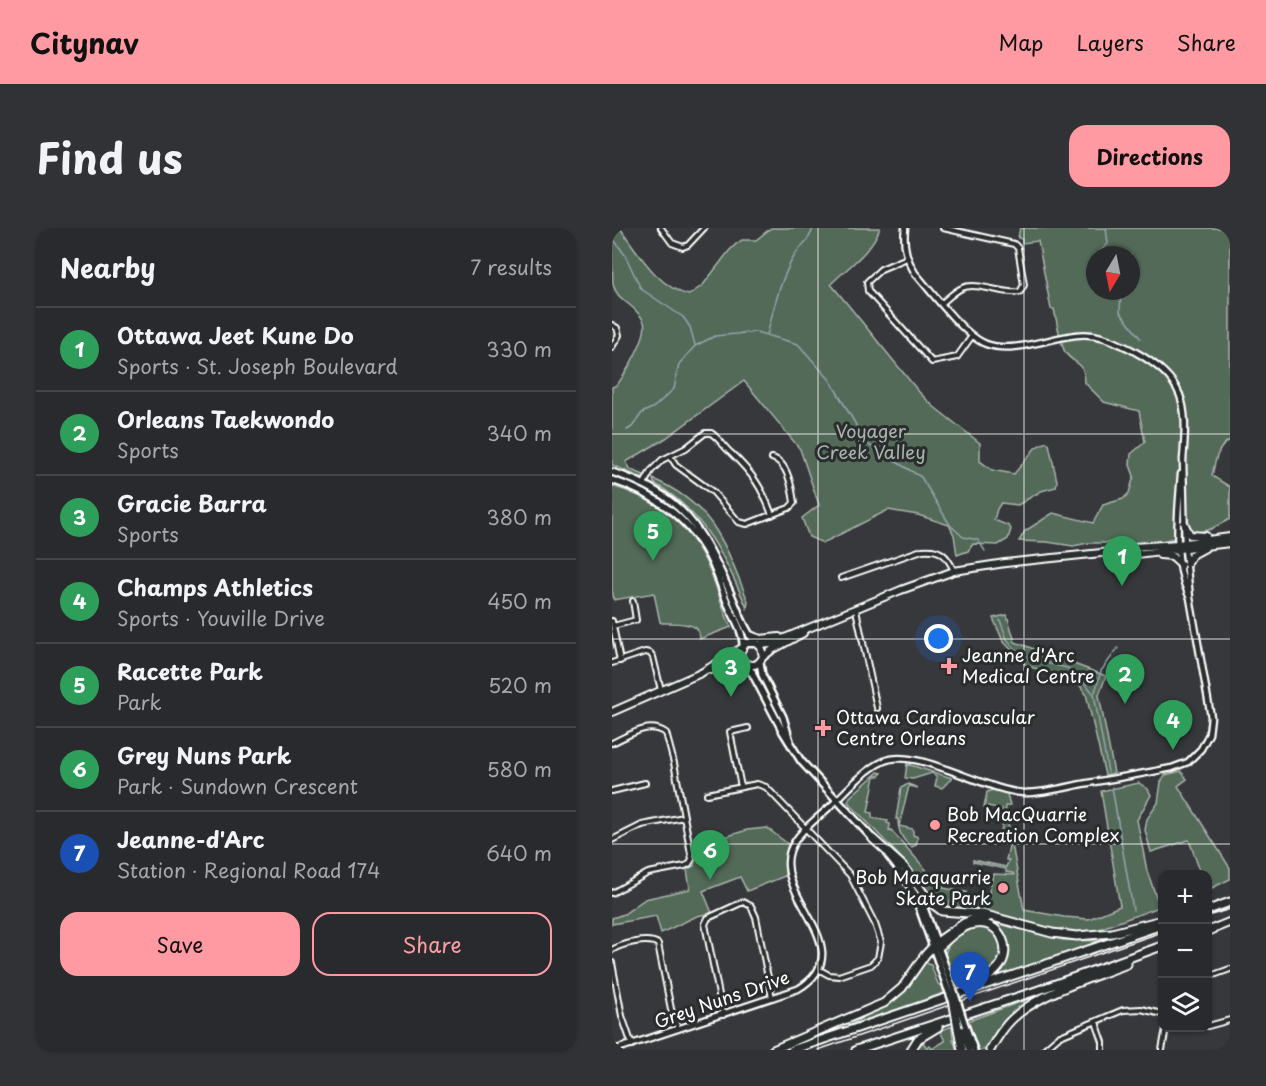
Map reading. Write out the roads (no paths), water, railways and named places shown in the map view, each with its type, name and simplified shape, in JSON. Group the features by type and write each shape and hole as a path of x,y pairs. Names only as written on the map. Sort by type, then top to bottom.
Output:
{"highway":[{"path":"873,839 905,868 936,908 948,912 976,913 1052,933 1077,936 1112,933 1158,921"},
{"path":"773,1050 890,999 902,988 937,945 958,926 974,919 1004,920"},
{"path":"1212,929 1230,922"},
{"path":"887,1017 952,993 989,976 999,967 1005,955 1005,943 1001,934 993,927 981,923 962,929 937,945"},
{"path":"792,1050 1158,926"},
{"path":"856,1050 1158,949"},
{"path":"990,1050 1014,1017 1035,1002 1158,950"},
{"path":"910,1050 918,1039 930,1031 1013,999"},
{"path":"956,1005 961,1027 962,1050"}],"main road":[{"path":"612,472 644,484 675,505 698,529 715,558 750,635 763,650 762,675 783,717 792,747"},
{"path":"612,480 641,491 673,511 695,534 712,562 741,632 740,656 752,672 792,747 807,768 873,839 900,871 913,892 937,945 956,1005"},
{"path":"641,491 644,484"},
{"path":"1184,523 1190,535 1198,537 1230,535"},
{"path":"1136,554 1230,535"},
{"path":"1111,552 1119,548 1230,543"},
{"path":"711,671 735,662 754,665 772,650 808,630 901,590 954,571 1005,563 1111,552 1143,556 1169,555 1184,564 1194,553 1211,545"},
{"path":"750,635 765,640 808,630"},
{"path":"612,712 700,673 749,642 770,644 791,634"},
{"path":"700,673 741,667 752,672"},
{"path":"961,1027 969,1050"},
{"path":"961,1027 974,1050"}],"street":[{"path":"661,228 672,243 683,247 688,245 704,228"},
{"path":"707,794 757,784 766,787 806,829 850,875 875,924 881,945 878,958 871,965 839,976 829,975 818,969 822,954 820,941 790,880 789,854 792,846 806,829 876,765 889,759 915,760 1000,789 1021,793 1047,791 1180,766 1195,756 1206,742 1211,717 1190,597 1185,585 1181,546 1185,415 1180,394 1166,372 1139,354 1110,339 1088,334 1005,347 985,344 972,336 915,273 907,258 904,244 906,228"},
{"path":"942,303 960,288 968,286 1010,294 1020,292 1024,285 1018,248 1014,244 944,228"},
{"path":"907,258 881,269 866,284 868,291 932,362 957,357 972,336"},
{"path":"612,325 617,328 620,335 612,347"},
{"path":"644,484 653,468 686,448 705,433 714,434 762,489 772,515"},
{"path":"670,456 676,465 713,492 739,522 750,524 791,507 794,500 784,467 778,460 772,458"},
{"path":"1181,546 1184,523 1183,458"},
{"path":"841,578 922,550 932,549 940,551 947,557 954,571"},
{"path":"620,661 612,623 636,620 633,601"},
{"path":"856,610 877,708"},
{"path":"612,663 645,652 650,653 661,690"},
{"path":"612,742 645,728 654,728 666,734 692,856 689,864 648,873 612,893"},
{"path":"741,787 730,732 748,728"},
{"path":"612,791 645,783"},
{"path":"612,840 642,825 684,817"},
{"path":"723,1015 705,924 708,918 743,902 751,906 756,917 772,998"},
{"path":"612,950 650,941 657,944 671,1009 678,1030"},
{"path":"612,963 622,1016 632,1045"},
{"name":"Grey Nuns Drive","path":"614,1050 723,1015 805,985 818,969"},
{"path":"1212,976 1230,969"},
{"path":"1043,1050 1058,1037 1130,1009 1158,1013"},
{"path":"1212,1025 1230,1020"},
{"path":"1096,1022 1103,1042 1103,1050"},
{"path":"1162,1050 1165,1032"}],"waterway":[{"path":"767,335 785,274 813,228"},
{"path":"1106,228 1108,244 1106,246"},
{"path":"612,237 625,255 641,289 683,317 690,327 695,345"},
{"path":"1121,300 1120,312 1140,338"},
{"path":"627,430 642,413 654,407 674,389 679,364 695,346 715,336 756,332 798,344 830,380 867,444 921,477 950,525 963,537 978,540 985,551"},
{"path":"1000,620 1007,639 1018,652 1030,659 1067,668 1078,675 1094,694 1108,772"},
{"path":"1095,692 1101,671 1118,648"},
{"path":"1112,787 1133,910"}],"tram line":[{"path":"1212,915 1230,909"},
{"path":"818,1050 1158,933"}],"place":[{"name":"Racette Park","path":"653,561"},
{"name":"Ottawa Jeet Kune Do","path":"1122,586"},
{"name":"Jeanne d'Arc Medical Centre","path":"949,666"},
{"name":"Gracie Barra","path":"731,697"},
{"name":"Orleans Taekwondo","path":"1125,704"},
{"name":"Ottawa Cardiovascular Centre Orleans","path":"823,728"},
{"name":"Champs Athletics","path":"1173,750"},
{"name":"Bob MacQuarrie Recreation Complex","path":"935,825"},
{"name":"Grey Nuns Park","path":"710,880"},
{"name":"Bob Macquarrie Skate Park","path":"1003,888"},
{"name":"Jeanne-d'Arc","path":"970,1002"}],"park label":[{"name":"Voyager Creek Valley","path":"871,442"}]}
